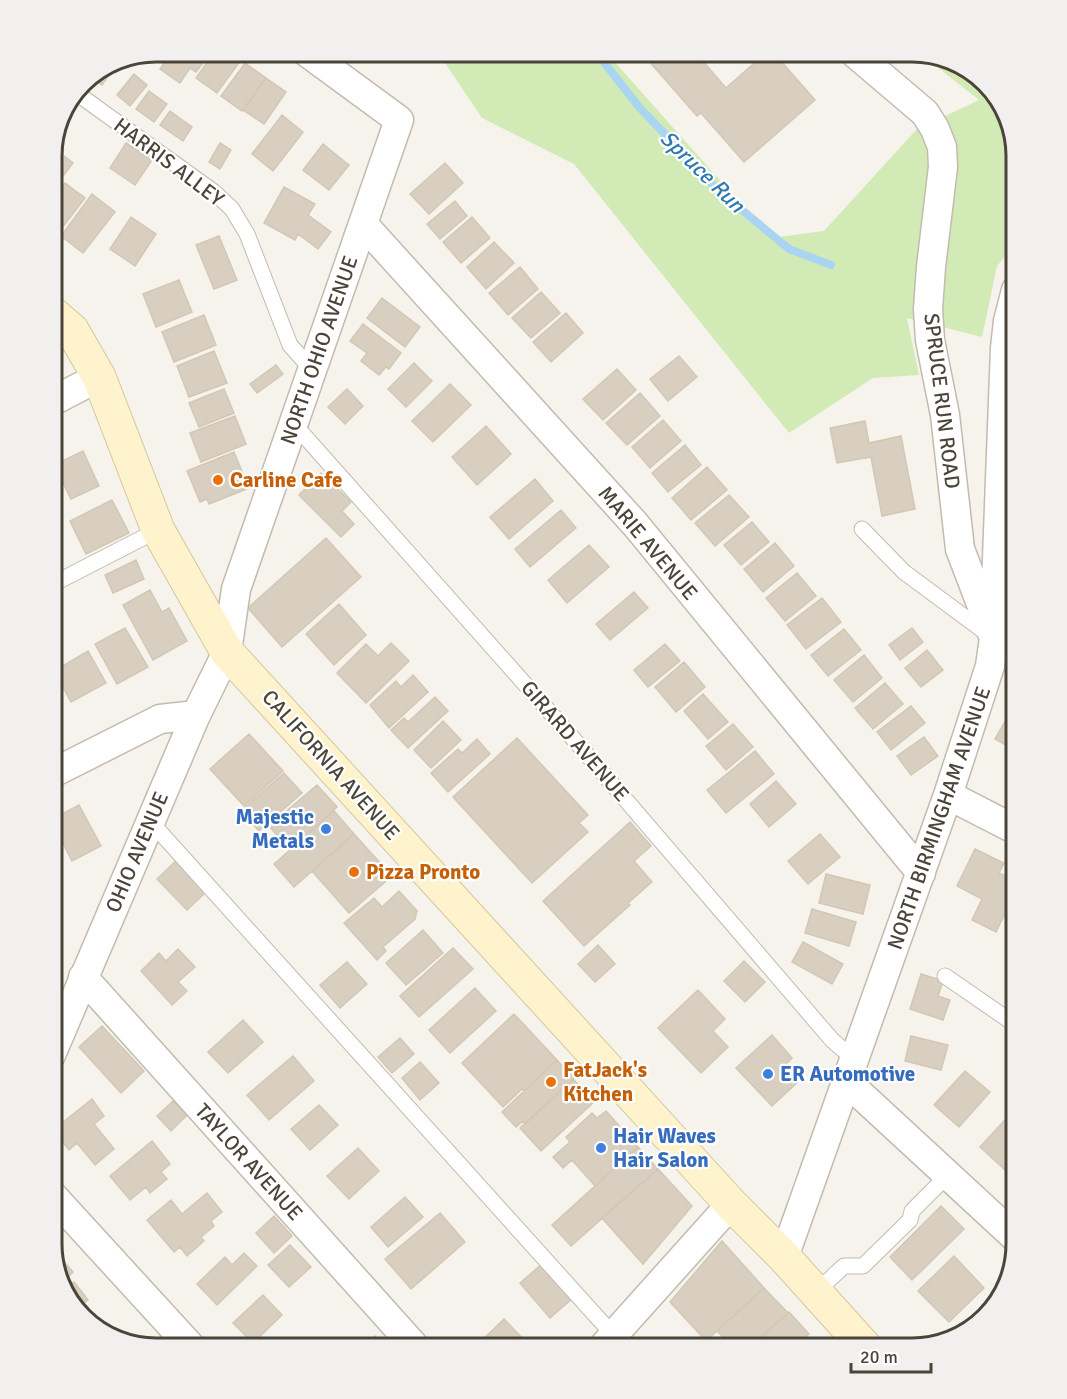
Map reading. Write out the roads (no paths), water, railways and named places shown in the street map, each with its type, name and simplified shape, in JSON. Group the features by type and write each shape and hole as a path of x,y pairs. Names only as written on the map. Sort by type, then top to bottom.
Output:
{"street":[{"name":"NORTH OHIO AVENUE","path":"227,652 236,589 399,120 320,62"},
{"name":"SPRUCE RUN ROAD","path":"865,62 925,113 942,147 944,167 930,288 930,340 945,415 960,549 1005,644"},
{"name":"MARIE AVENUE","path":"363,224 635,524 921,873"},
{"name":"CALIFORNIA AVENUE","path":"62,321 72,330 99,376 158,530 227,652 731,1204 784,1257 857,1338"},
{"name":"NORTH BIRMINGHAM AVENUE","path":"784,1257 921,873 990,666 1005,644 1006,339"},
{"path":"62,396 99,376"},
{"name":"OHIO AVENUE","path":"62,1028 196,715 227,652"},
{"path":"62,768 160,719 196,715"},
{"path":"948,795 1006,825"},
{"name":"TAYLOR AVENUE","path":"83,977 407,1338"},
{"name":"GIRARD AVENUE","path":"851,1071 948,1175 1006,1229"},
{"path":"619,1338 731,1204"},
{"path":"62,1206 183,1338"}],"lane":[{"name":"HARRIS ALLEY","path":"81,98 214,192 232,209 247,234 290,345 313,371"},
{"name":"GIRARD AVENUE","path":"293,423 564,728 832,1040 851,1071"},
{"path":"861,529 904,572 1005,644"},
{"path":"62,579 158,530"},
{"path":"150,821 609,1338"},
{"path":"945,976 1006,1018"},
{"path":"816,1292 844,1266 863,1266 910,1220 912,1211 948,1175"}],"waterway":[{"name":"Spruce Run","path":"604,62 639,107 719,191 789,249 831,265"}],"place":[{"name":"Carline Cafe","path":"218,480"},
{"name":"Majestic Metals","path":"326,829"},
{"name":"Pizza Pronto","path":"354,872"},
{"name":"ER Automotive","path":"768,1074"},
{"name":"FatJack's Kitchen","path":"551,1082"},
{"name":"Hair Waves Hair Salon","path":"601,1148"}]}
